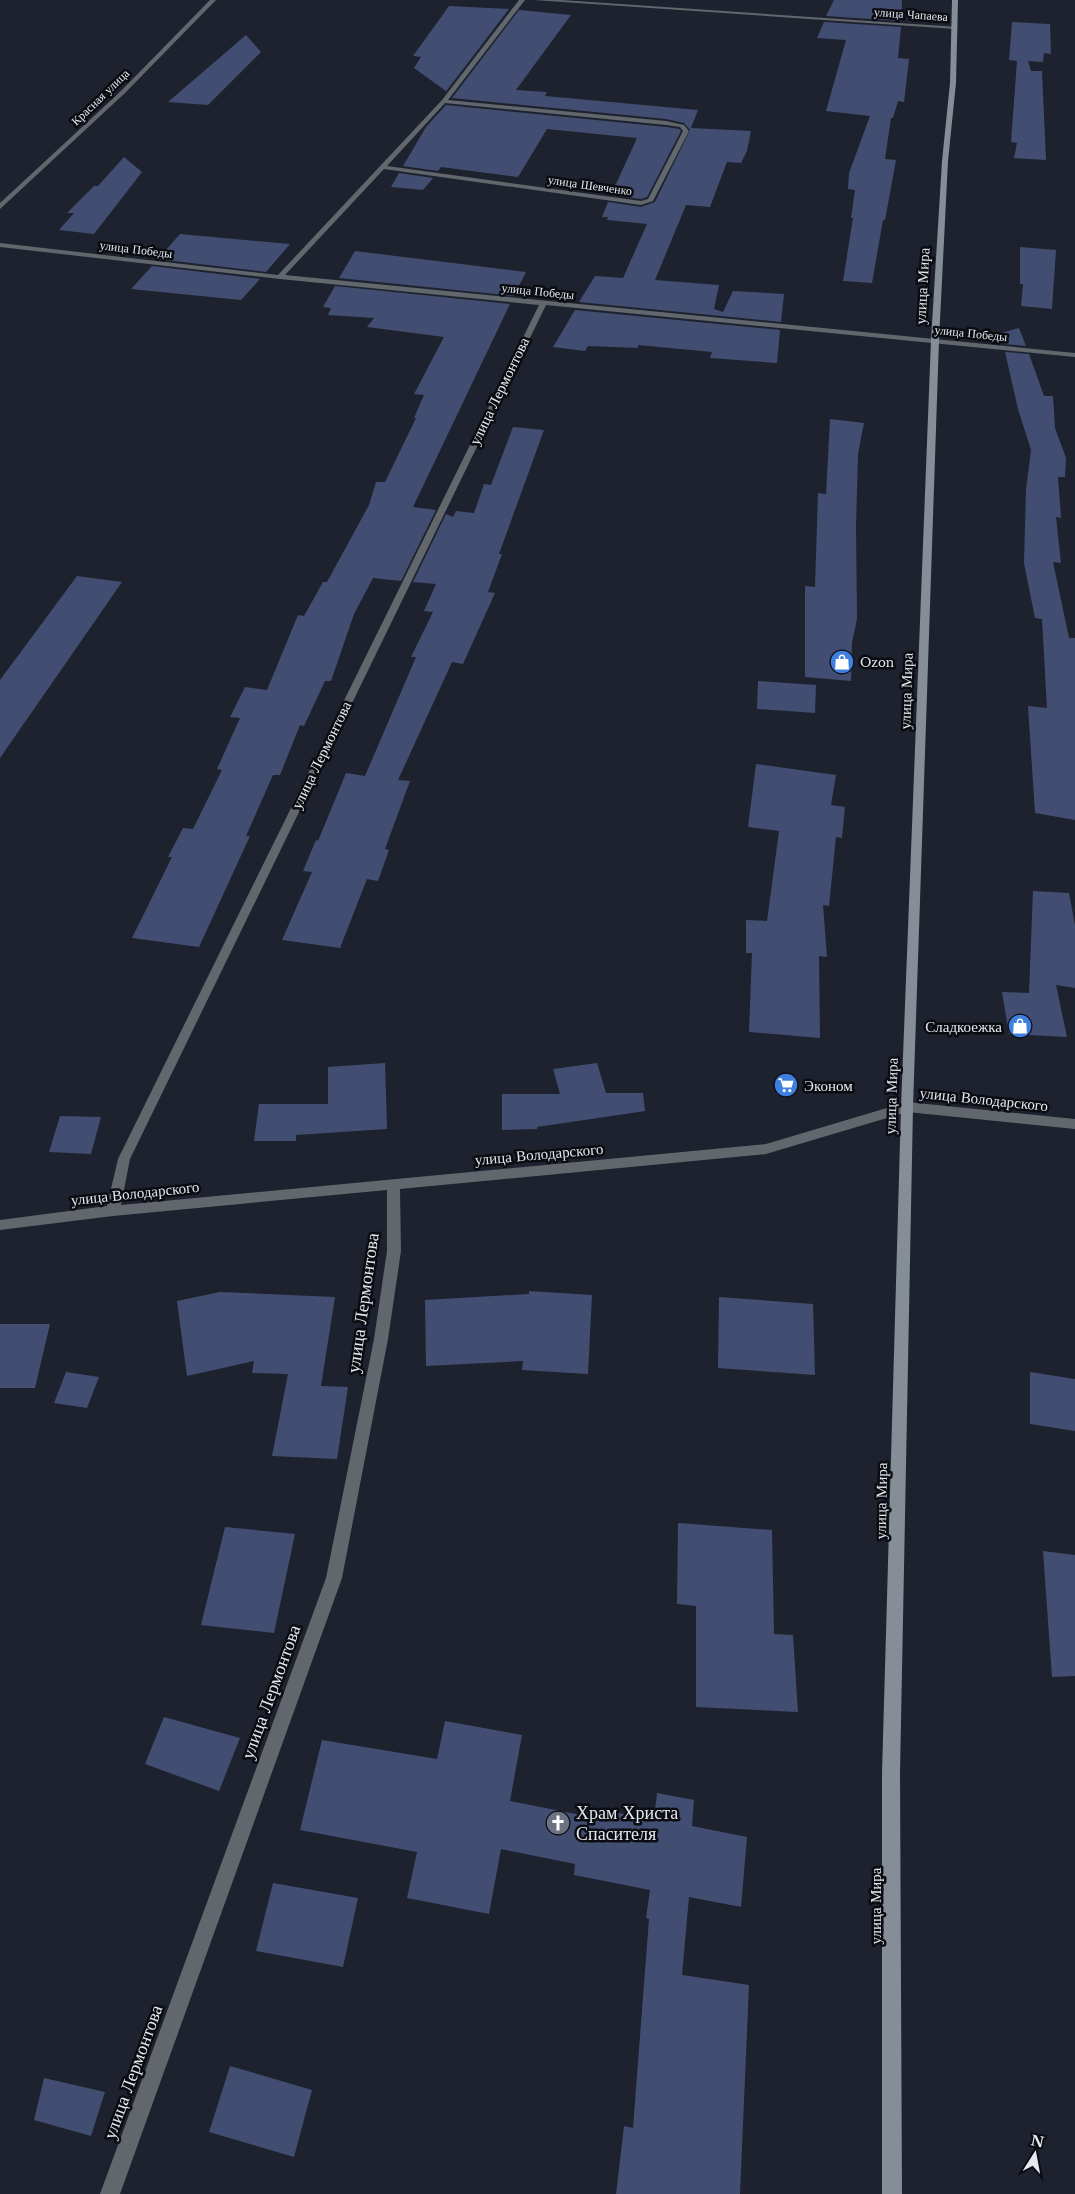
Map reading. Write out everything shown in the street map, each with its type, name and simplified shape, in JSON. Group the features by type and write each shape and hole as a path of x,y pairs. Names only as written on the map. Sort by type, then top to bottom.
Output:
{"main road":[{"name":"улица Мира","path":"892,2194 891,1774 907,1107 935,340 955,27 955,0"}],"street":[{"name":"Красная улица","path":"0,207 123,92 213,0"},
{"path":"280,277 444,101 522,0"},
{"name":"улица Чапаева","path":"537,0 955,27"},
{"name":"улица Шевченко","path":"384,167 641,203 651,200 686,131 682,126 666,123 444,101"},
{"name":"улица Победы","path":"0,244 280,277 1075,355"},
{"name":"улица Лермонтова","path":"112,1211 124,1159 542,303"},
{"name":"улица Володарского","path":"0,1225 112,1211 766,1149 907,1107 1075,1124"},
{"name":"улица Лермонтова","path":"110,2194 334,1578 381,1339 394,1251 392,1184"}],"building":[{"path":"834,0 902,0 901,21 826,16"},
{"path":"449,6 509,9 444,94 446,91 414,68 421,57 413,56"},
{"path":"519,10 571,15 516,90 547,92 545,96 698,110 691,128 751,131 747,151 741,163 727,162 710,207 686,205 655,280 719,285 714,309 723,312 733,291 784,294 781,322 579,302 595,276 623,278 647,224 607,220 608,217 602,217 608,202 641,207 655,202 690,130 684,123 666,119 452,98"},
{"path":"824,22 901,27 898,58 909,59 904,102 898,101 893,118 891,118 885,159 896,160 872,283 843,281 853,218 851,218 855,190 848,189 849,173 870,116 826,111 846,40 817,38"},
{"path":"1012,22 1050,24 1051,54 1044,53 1043,62 1028,61 1031,71 1042,71 1046,160 1014,158 1017,143 1011,142 1017,61 1009,60"},
{"path":"246,35 261,52 208,105 168,102"},
{"path":"446,105 666,127 681,131 647,197 641,199 611,195 637,138 547,129 518,177 441,167 438,171 403,166 426,127"},
{"path":"124,157 142,172 94,234 59,230 74,213 67,213 94,186 98,186"},
{"path":"399,173 433,178 423,190 391,187"},
{"path":"180,234 290,244 266,272 158,259"},
{"path":"1020,247 1056,250 1052,309 1021,306 1023,284 1020,284"},
{"path":"355,251 526,272 514,296 339,278"},
{"path":"152,266 260,279 241,300 131,289"},
{"path":"335,286 510,304 413,507 436,510 401,581 373,578 354,614 331,681 325,681 304,726 300,725 280,775 273,775 246,836 250,836 199,947 132,938 172,857 168,857 183,828 193,829 222,770 217,769 240,718 230,717 245,687 267,690 298,615 304,616 323,582 327,582 369,505 376,482 385,482 416,418 414,418 424,395 414,394 444,337 367,327 374,318 328,315 331,308 323,307"},
{"path":"575,310 780,330 777,363 710,358 712,352 638,345 638,348 588,346 585,351 553,347"},
{"path":"1019,328 1026,346 1004,344 1001,333"},
{"path":"1005,352 1029,354 1044,396 1053,396 1055,428 1066,458 1065,477 1058,477 1061,518 1056,517 1061,563 1053,562 1069,638 1075,638 1075,820 1035,813 1028,706 1047,708 1042,619 1035,618 1024,563 1026,490 1031,450 1018,409"},
{"path":"830,419 864,423 858,454 856,525 857,619 852,643 851,681 805,677 805,586 815,587 818,493 826,494"},
{"path":"513,427 544,430 499,554 502,554 488,592 495,593 463,664 452,662 398,780 410,781 385,849 389,850 378,881 367,879 340,948 282,940 312,872 303,871 316,840 318,841 346,773 365,776 416,657 411,657 433,612 424,611 436,584 413,582 446,514 453,517 456,511 474,513 484,484 491,485"},
{"path":"77,576 122,582 0,758 0,680"},
{"path":"758,681 816,685 815,713 757,709"},
{"path":"756,764 836,775 831,805 845,807 842,838 836,837 829,906 823,905 827,957 819,956 820,1038 749,1032 752,953 746,953 746,920 767,921 779,831 748,827"},
{"path":"1033,891 1069,893 1075,925 1075,988 1056,985 1067,1037 1009,1034 1002,992 1029,993"},
{"path":"385,1063 387,1129 296,1135 296,1141 254,1141 259,1104 328,1104 328,1067"},
{"path":"597,1063 606,1093 643,1093 645,1111 537,1127 537,1129 502,1130 502,1094 560,1094 553,1069"},
{"path":"60,1116 101,1117 91,1154 49,1152"},
{"path":"529,1291 592,1295 588,1374 522,1370 523,1361 426,1366 425,1300 529,1294"},
{"path":"220,1292 335,1297 321,1386 348,1387 337,1459 272,1456 288,1374 252,1373 254,1361 187,1376 177,1301"},
{"path":"719,1297 813,1304 815,1375 718,1368"},
{"path":"0,1324 50,1324 35,1388 0,1388"},
{"path":"66,1372 99,1377 87,1408 54,1403"},
{"path":"1030,1372 1075,1379 1075,1431 1030,1424"},
{"path":"678,1523 772,1530 774,1634 793,1635 798,1712 696,1707 696,1606 677,1604"},
{"path":"225,1527 295,1534 274,1633 201,1625"},
{"path":"1043,1551 1075,1555 1075,1676 1052,1677"},
{"path":"164,1717 240,1738 219,1791 145,1764"},
{"path":"445,1721 522,1735 510,1801 581,1815 582,1806 654,1820 657,1793 694,1800 692,1826 747,1837 741,1907 689,1897 682,1975 749,1985 740,2194 616,2194 624,2126 633,2128 649,1919 646,1918 650,1890 574,1875 575,1864 501,1849 489,1914 407,1898 417,1852 300,1830 322,1740 437,1759"},
{"path":"273,1883 358,1898 343,1967 256,1951"},
{"path":"230,2066 312,2090 294,2157 209,2132"},
{"path":"44,2078 105,2092 91,2136 34,2120"}],"place":[{"name":"Ozon","path":"842,662"},
{"name":"Сладкоежка","path":"1020,1026"},
{"name":"Эконом","path":"786,1085"},
{"name":"Храм Христа Спасителя","path":"558,1823"}]}
